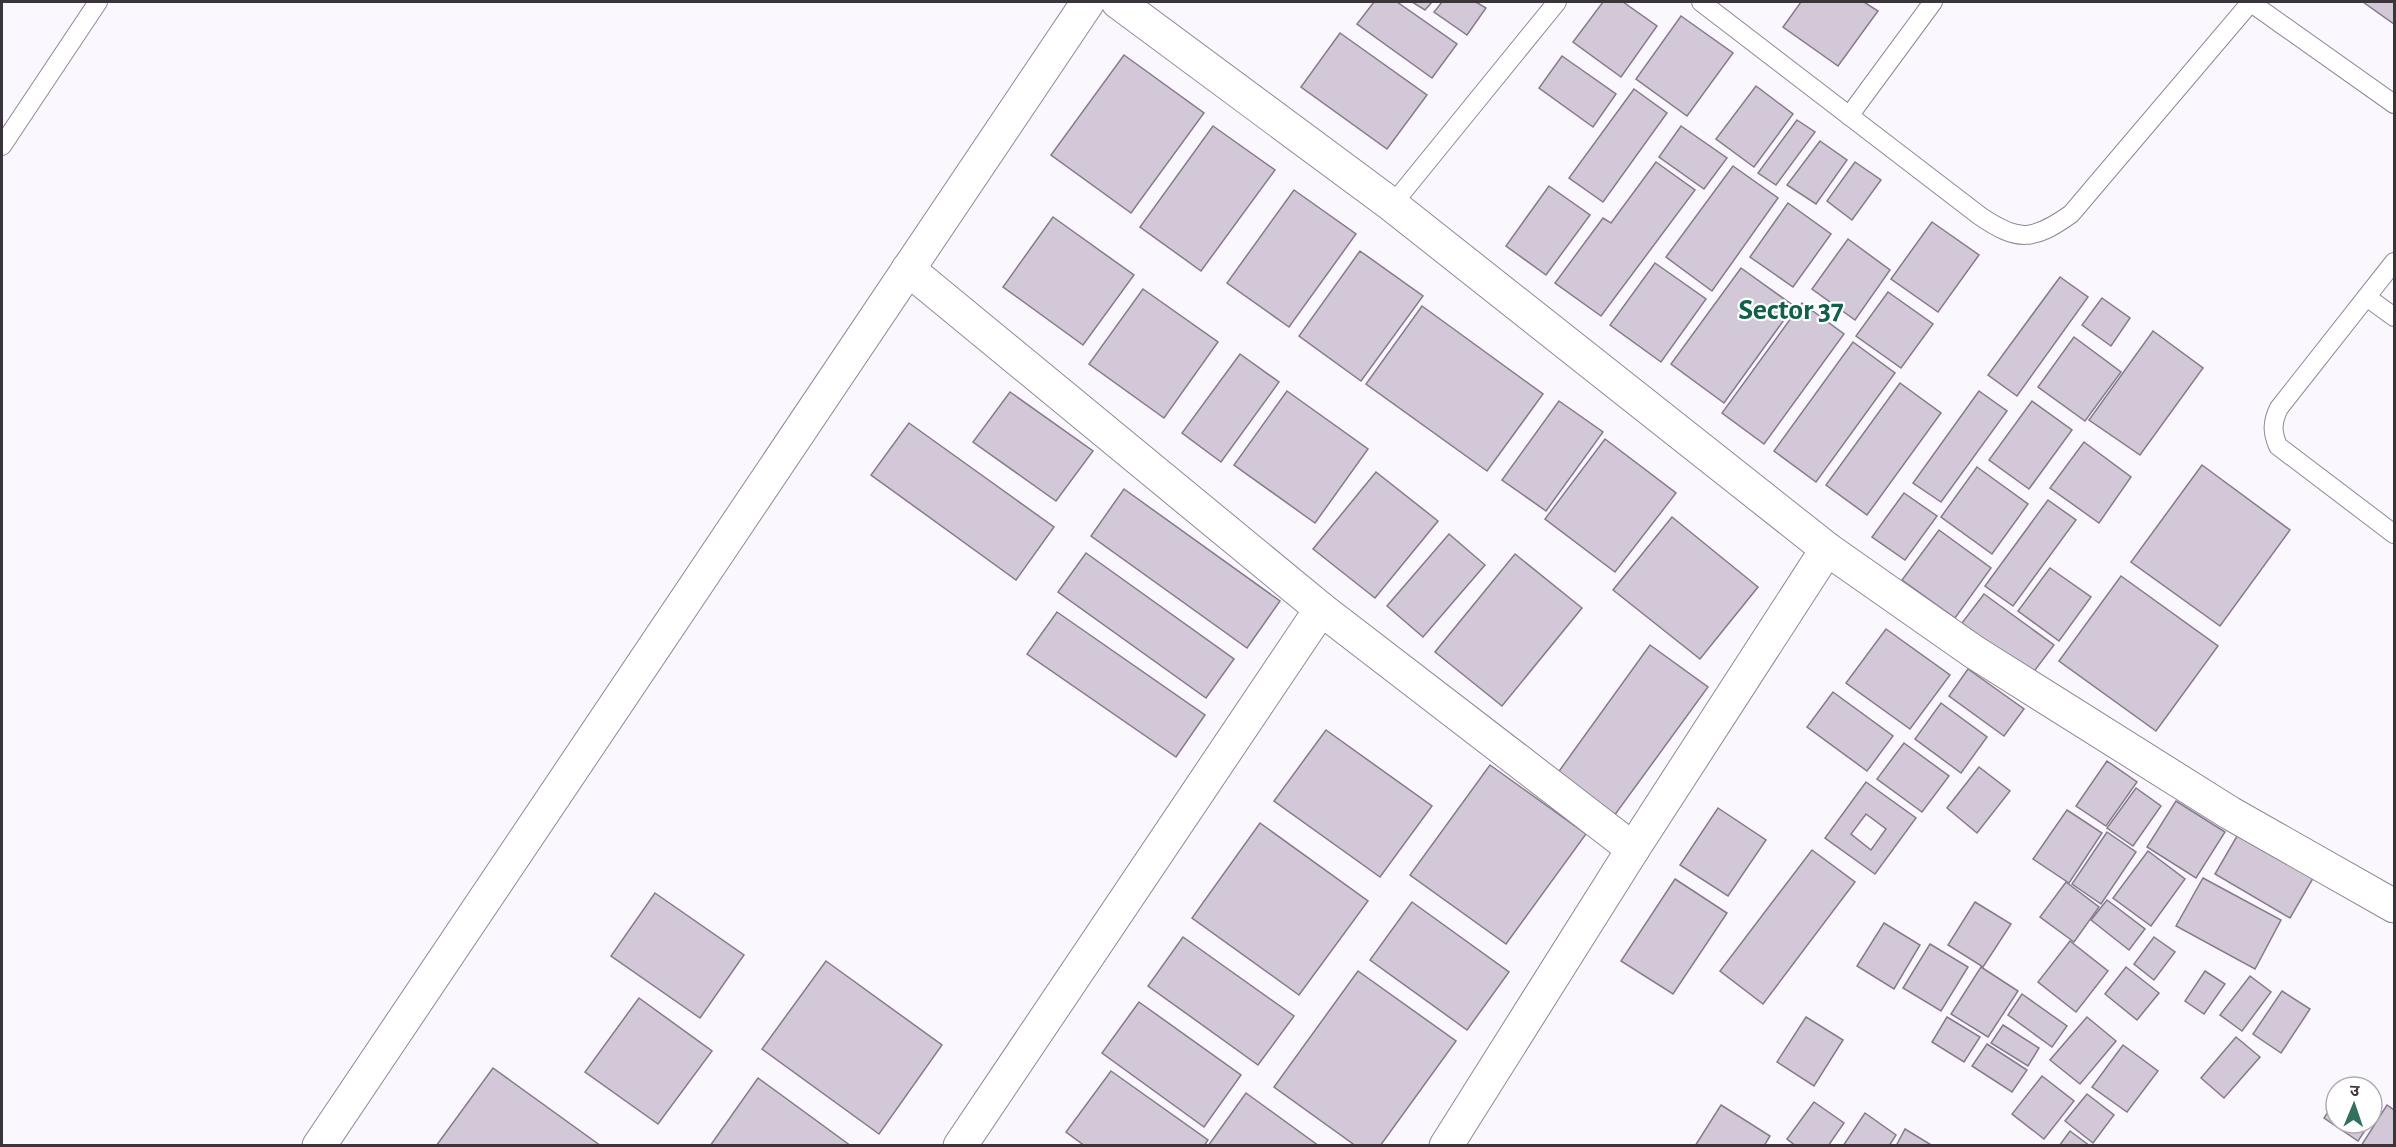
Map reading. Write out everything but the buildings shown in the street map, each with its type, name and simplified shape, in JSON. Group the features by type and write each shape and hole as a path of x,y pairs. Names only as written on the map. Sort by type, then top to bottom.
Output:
{"street":[{"path":"319,1146 1088,2"},
{"path":"1118,2 1392,205 1827,549 1974,652 2230,813 2394,906"},
{"path":"908,269 1322,609 1633,849"},
{"path":"1446,1146 1633,849 1827,549"},
{"path":"960,1146 1322,609"}],"lane":[{"path":"2,146 98,2"},
{"path":"1392,205 1557,2"},
{"path":"1701,2 2001,230 2022,236 2042,232 2071,214 2251,2 2394,104"},
{"path":"1849,116 1934,2"},
{"path":"2394,262 2368,298 2279,408 2273,419 2273,431 2278,446 2394,534"},
{"path":"2368,298 2394,317"}],"district":[{"name":"Sector 37","path":"1791,310"}]}
